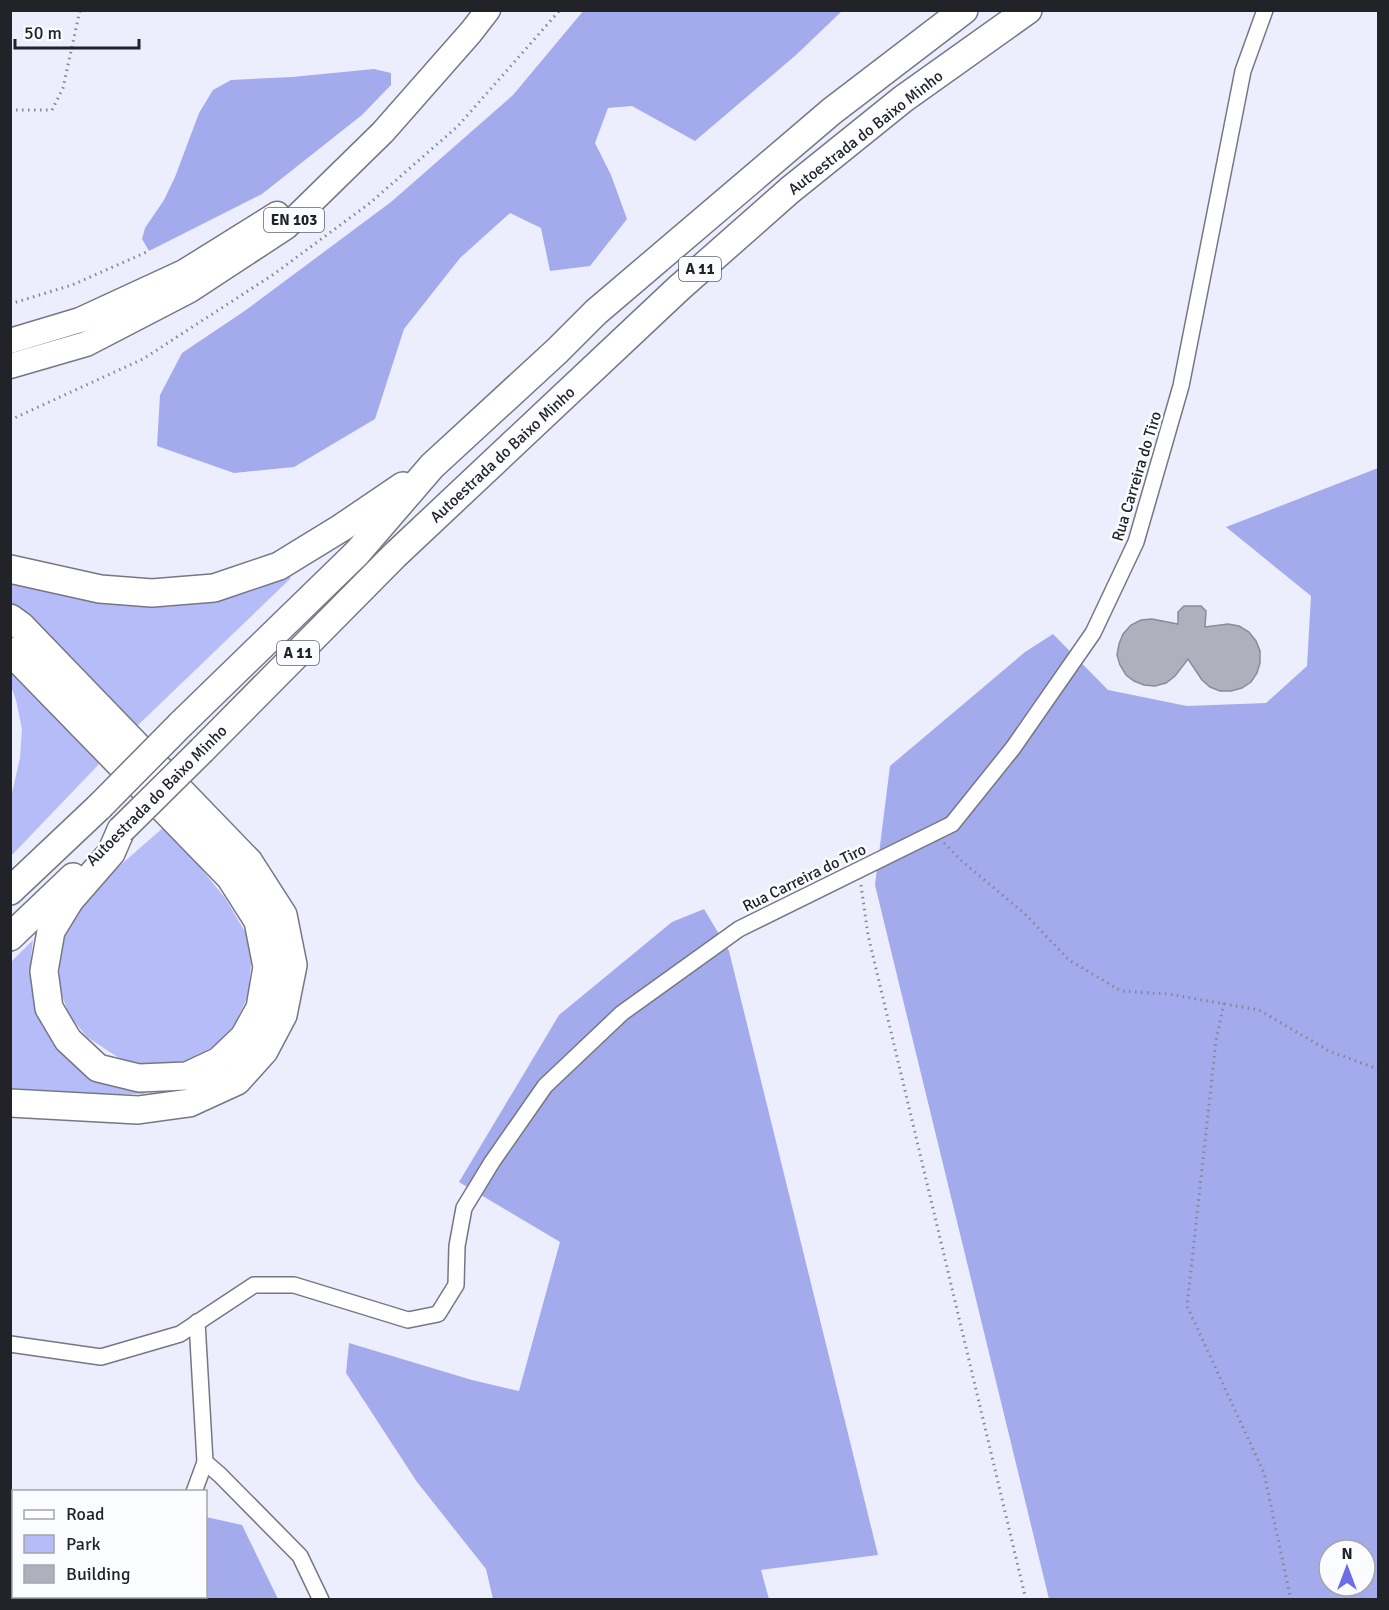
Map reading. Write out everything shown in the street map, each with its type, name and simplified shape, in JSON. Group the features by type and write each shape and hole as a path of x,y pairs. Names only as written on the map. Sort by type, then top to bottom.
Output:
{"highway":[{"name":"Autoestrada do Baixo Minho","path":"10,891 100,806 357,553 432,466 625,287 832,111 964,10"},
{"name":"Autoestrada do Baixo Minho","path":"10,937 202,750 395,555 679,288 790,190 903,99 1028,10"},
{"path":"10,569 100,589 152,593 214,588 279,566 432,466"},
{"path":"10,618 21,626 249,862 284,915 293,965 284,1015 264,1050 237,1081 189,1103 138,1110 10,1103"},
{"path":"10,651 230,877 258,921 267,967 260,1008 244,1038 219,1061 187,1076 139,1078 98,1068 68,1040 49,1008 44,971 51,931 70,900 111,853 121,830"}],"main road":[{"name":"EN 103","path":"10,366 86,344 190,290 286,227 383,132 488,10"},
{"name":"EN 103","path":"10,341 80,320 184,272 278,214 383,132"}],"street":[{"name":"Rua Carreira do Tiro","path":"10,1344 101,1357 180,1334 254,1285 294,1285 408,1320 438,1314 456,1285 457,1246 464,1208 492,1162 545,1086 622,1013 739,929 952,824 1012,748 1093,633 1136,542 1181,386 1243,70 1265,10"},
{"path":"194,1490 204,1462 197,1322"},
{"path":"204,1462 300,1556 321,1599"}],"path":[{"path":"10,110 52,110 63,88 80,10"},
{"path":"10,304 72,285 149,251"},
{"path":"934,833 963,862 1025,914 1069,960 1121,991 1168,994 1259,1010 1329,1050 1378,1069"},
{"path":"858,871 868,935 1026,1599"},
{"path":"1224,1003 1216,1041 1187,1306 1264,1473 1291,1599"}],"green space":[{"path":"291,574 290,579 136,727 11,605 11,583 96,600 169,606 206,602 235,595"},
{"path":"10,669 101,762 11,856 11,797 20,758 22,729 11,686"},
{"path":"164,827 225,898 247,935 251,964 248,996 234,1025 215,1046 185,1061 151,1066 119,1058 87,1037 69,1015 59,987 60,952 69,922 85,896"},
{"path":"33,940 31,970 34,985 56,1039 67,1057 76,1066 98,1079 148,1094 102,1094 11,1088 11,962"}],"shaded area":[{"path":"584,10 842,11 796,55 695,141 632,106 608,108 595,143 611,175 627,219 590,266 550,271 541,228 510,213 460,258 404,329 375,419 294,467 234,473 157,446 160,395 182,353 246,310 391,202 513,95"},
{"path":"374,69 391,73 391,85 362,115 262,194 149,251 142,239 145,228 164,200 199,113 213,90 231,80"},
{"path":"1378,468 1378,1599 1049,1599 875,885 890,766 1025,652 1053,634 1108,690 1187,706 1266,703 1307,666 1311,596 1226,527"},
{"path":"704,909 729,951 878,1555 761,1570 769,1599 493,1599 486,1569 417,1482 346,1373 349,1343 472,1380 519,1391 560,1242 459,1182 559,1015 672,922"},
{"path":"207,1517 242,1525 278,1599 193,1599 207,1598"}],"building":[{"path":"1184,606 1201,606 1206,611 1205,627 1228,624 1239,626 1249,632 1260,651 1260,663 1251,682 1242,688 1220,691 1210,687 1202,680 1188,659 1175,676 1166,683 1155,686 1144,685 1126,675 1117,655 1123,634 1131,625 1141,620 1152,619 1178,624 1178,612"}]}
